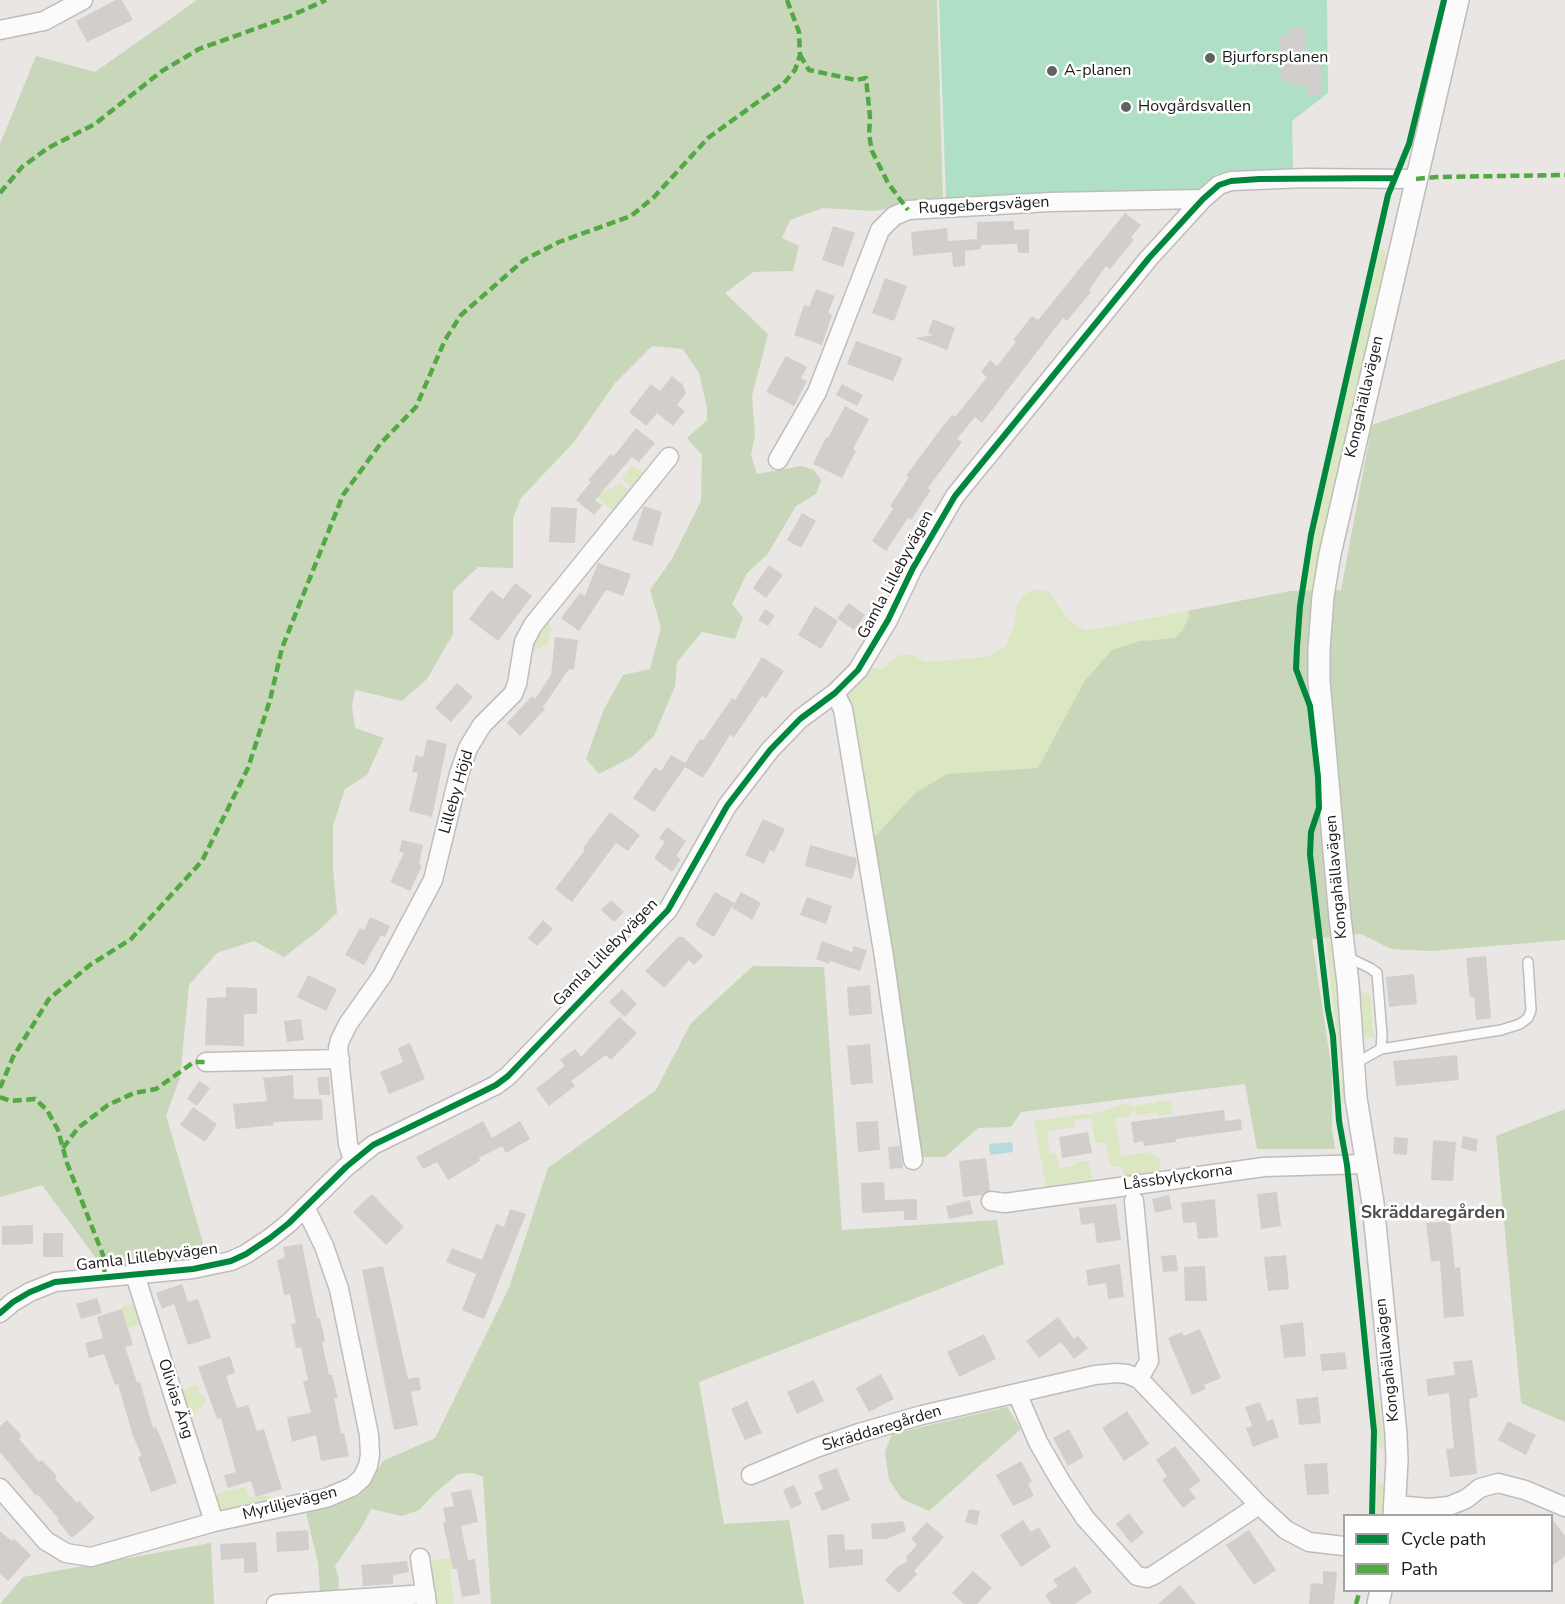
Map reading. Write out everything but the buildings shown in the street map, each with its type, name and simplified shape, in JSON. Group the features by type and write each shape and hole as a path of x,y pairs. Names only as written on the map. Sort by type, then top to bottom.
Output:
{"street":[{"path":"0,30 44,21 83,0"},
{"name":"Kongahällavägen","path":"1394,1510 1396,1434 1373,1203 1358,1114 1319,681 1319,650 1323,596 1346,480 1458,0"},
{"name":"Gamla Lillebyvägen","path":"0,1313 30,1292 55,1282 193,1269 231,1261 252,1251 270,1238 353,1160 373,1145 484,1091 508,1076 668,910 742,784 788,730 835,693 858,670 869,654 913,568 955,496 1149,258 1203,199 1219,185 1231,181 1306,178 1416,179"},
{"name":"Ruggebergsvägen","path":"778,460 816,392 880,230 894,216 908,210 1050,202 1203,199"},
{"name":"Lilleby Höjd","path":"353,1160 348,1144 338,1048 340,1040 348,1024 382,976 433,880 465,756 483,725 513,694 517,684 524,642 532,625 669,457"},
{"path":"835,693 845,719 914,1160"},
{"path":"206,1062 340,1059"},
{"name":"Låssbylyckorna","path":"991,1201 1005,1203 1264,1167 1366,1164"},
{"path":"1134,1201 1149,1361 1139,1378 1259,1505 1286,1530 1299,1537 1323,1544 1343,1546"},
{"name":"Myrliljevägen","path":"0,1488 46,1541 66,1553 91,1557 214,1522 339,1494 362,1478 370,1455 369,1435 339,1289 324,1246 305,1207"},
{"name":"Olivias Äng","path":"135,1275 214,1522"},
{"name":"Skräddaregården","path":"751,1475 816,1448 922,1415 1105,1374 1127,1374 1139,1378"},
{"path":"1017,1393 1038,1442 1060,1482 1085,1518 1137,1576 1147,1578 1154,1575 1259,1505"},
{"path":"1394,1510 1449,1506 1466,1499 1480,1488 1498,1483 1525,1490 1565,1507"},
{"path":"276,1604 427,1599 420,1558"}],"lane":[{"path":"1345,956 1377,973 1382,1049"},
{"path":"1354,1064 1382,1049 1501,1030 1520,1024 1528,1018 1531,1010 1528,962"}],"green space":[{"path":"197,0 937,0 943,199 874,211 823,208 790,220 782,238 799,246 793,271 753,272 725,293 768,334 752,396 755,435 751,455 757,474 801,466 814,470 821,480 816,494 796,506 767,555 747,573 732,604 743,618 735,639 702,632 677,662 675,686 654,736 632,757 599,774 586,759 604,709 623,675 650,669 661,627 650,590 672,559 701,501 702,455 687,438 707,420 707,408 699,373 683,349 652,346 615,383 574,442 521,498 513,518 513,568 478,567 453,591 453,634 427,679 402,701 355,690 352,706 355,728 384,738 367,775 345,789 333,826 333,869 337,913 284,957 254,941 217,953 189,985 180,1078 166,1115 208,1260 104,1269 42,1185 0,1197 0,144 36,56 95,72"},
{"name":"Hovgårdsvallen","path":"939,0 1327,0 1328,93 1292,121 1293,170 1217,174 1196,191 946,198"},
{"path":"1446,0 1450,0 1415,141 1412,141"},
{"path":"1380,249 1386,251 1384,277 1301,679 1303,600 1310,551"},
{"path":"1565,359 1565,940 1432,951 1391,949 1361,934 1312,939 1332,1072 1332,1129 1335,1149 1257,1149 1245,1084 1021,1112 1011,1127 978,1128 945,1157 919,1157 870,842 915,793 947,774 1038,768 1084,682 1112,650 1140,641 1175,638 1189,617 1188,611 1290,591 1341,590 1372,425"},
{"path":"631,467 636,467 643,473 633,488 622,478"},
{"path":"619,483 630,491 613,511 595,496"},
{"path":"1034,590 1051,593 1068,620 1085,631 1188,611 1189,617 1175,638 1140,641 1084,682 1038,768 947,774 915,793 870,842 848,696 873,668 881,670 899,655 913,655 925,662 987,657 1006,646 1014,625 1017,605 1023,595"},
{"path":"548,618 551,629 548,644 533,651 526,651 535,630 541,631"},
{"path":"1324,809 1344,1018 1344,1087 1347,1102 1341,1102 1342,1075 1323,920"},
{"path":"753,966 824,967 842,1230 997,1220 1004,1264 699,1382 724,1524 789,1520 804,1604 491,1604 483,1477 473,1473 458,1474 419,1510 402,1516 371,1509 362,1527 335,1566 339,1580 338,1593 320,1593 318,1563 305,1509 346,1501 372,1479 383,1461 435,1438 509,1288 548,1168 656,1090 691,1023"},
{"path":"1361,992 1370,994 1374,1037 1362,1036 1358,994"},
{"path":"1169,1101 1173,1114 1158,1116 1157,1112 1138,1115 1137,1111 1130,1112 1131,1116 1115,1118 1121,1156 1149,1152 1155,1154 1159,1159 1161,1172 1125,1178 1122,1168 1112,1166 1109,1162 1106,1142 1095,1143 1091,1118 1074,1120 1075,1127 1047,1131 1050,1153 1056,1153 1059,1168 1089,1161 1094,1185 1047,1191 1034,1121 1102,1112 1120,1105 1129,1104 1134,1108 1148,1103"},
{"path":"1565,1109 1565,1422 1521,1403 1496,1136"},
{"path":"134,1305 141,1324 128,1328 122,1306"},
{"path":"196,1385 200,1388 198,1393 207,1402 185,1420 176,1393"},
{"path":"1378,1399 1385,1448 1380,1449 1375,1400"},
{"path":"1007,1407 1021,1429 929,1511 902,1499 889,1480 885,1452 892,1434"},
{"path":"1378,1481 1384,1485 1384,1514 1376,1514"},
{"path":"245,1487 248,1497 268,1496 275,1504 225,1514 217,1509 212,1495"},
{"path":"211,1543 214,1604 0,1604 23,1577"},
{"path":"453,1557 454,1564 450,1571 454,1604 433,1604 427,1562"}],"water":[{"path":"1012,1142 1013,1152 990,1155 989,1144"}],"marked path":[{"path":"0,193 22,167 48,148 95,124 162,71 199,49 288,17 326,0"},
{"path":"0,1088 13,1057 49,999 90,965 131,939 202,861 248,768 270,700 282,648 343,495 381,443 416,407 445,340 461,315 524,260 559,242 631,216 654,197 708,138 784,83 795,70 800,55 799,32 787,0"},
{"path":"800,55 809,70 856,80 866,78 872,151 888,183 908,210"},
{"path":"1416,179 1565,175"},
{"path":"63,1148 78,1128 108,1105 134,1093 156,1089 194,1062 206,1062"},
{"path":"0,1097 11,1101 35,1099 47,1110 58,1130 67,1163 103,1255 105,1277"},
{"path":"1356,1604 1359,1592"}],"cycle path":[{"path":"1372,1514 1374,1431 1347,1165 1339,1121 1333,1036 1310,854 1311,832 1319,808 1318,777 1310,706 1296,669 1297,647 1300,606 1311,535 1388,195 1409,144 1444,0"},
{"path":"0,1313 30,1292 55,1282 193,1269 231,1261 246,1254 289,1223 346,1167 373,1145 496,1085 508,1076 668,910 727,806 770,750 800,719 835,693 858,670 888,620 913,568 955,496 1149,258 1203,199 1219,185 1231,181 1394,178"}],"place":[{"name":"Bjurforsplanen","path":"1210,58"},
{"name":"A-planen","path":"1052,71"},
{"name":"Hovgårdsvallen","path":"1126,107"}],"district":[{"name":"Skräddaregården","path":"1433,1214"}]}
